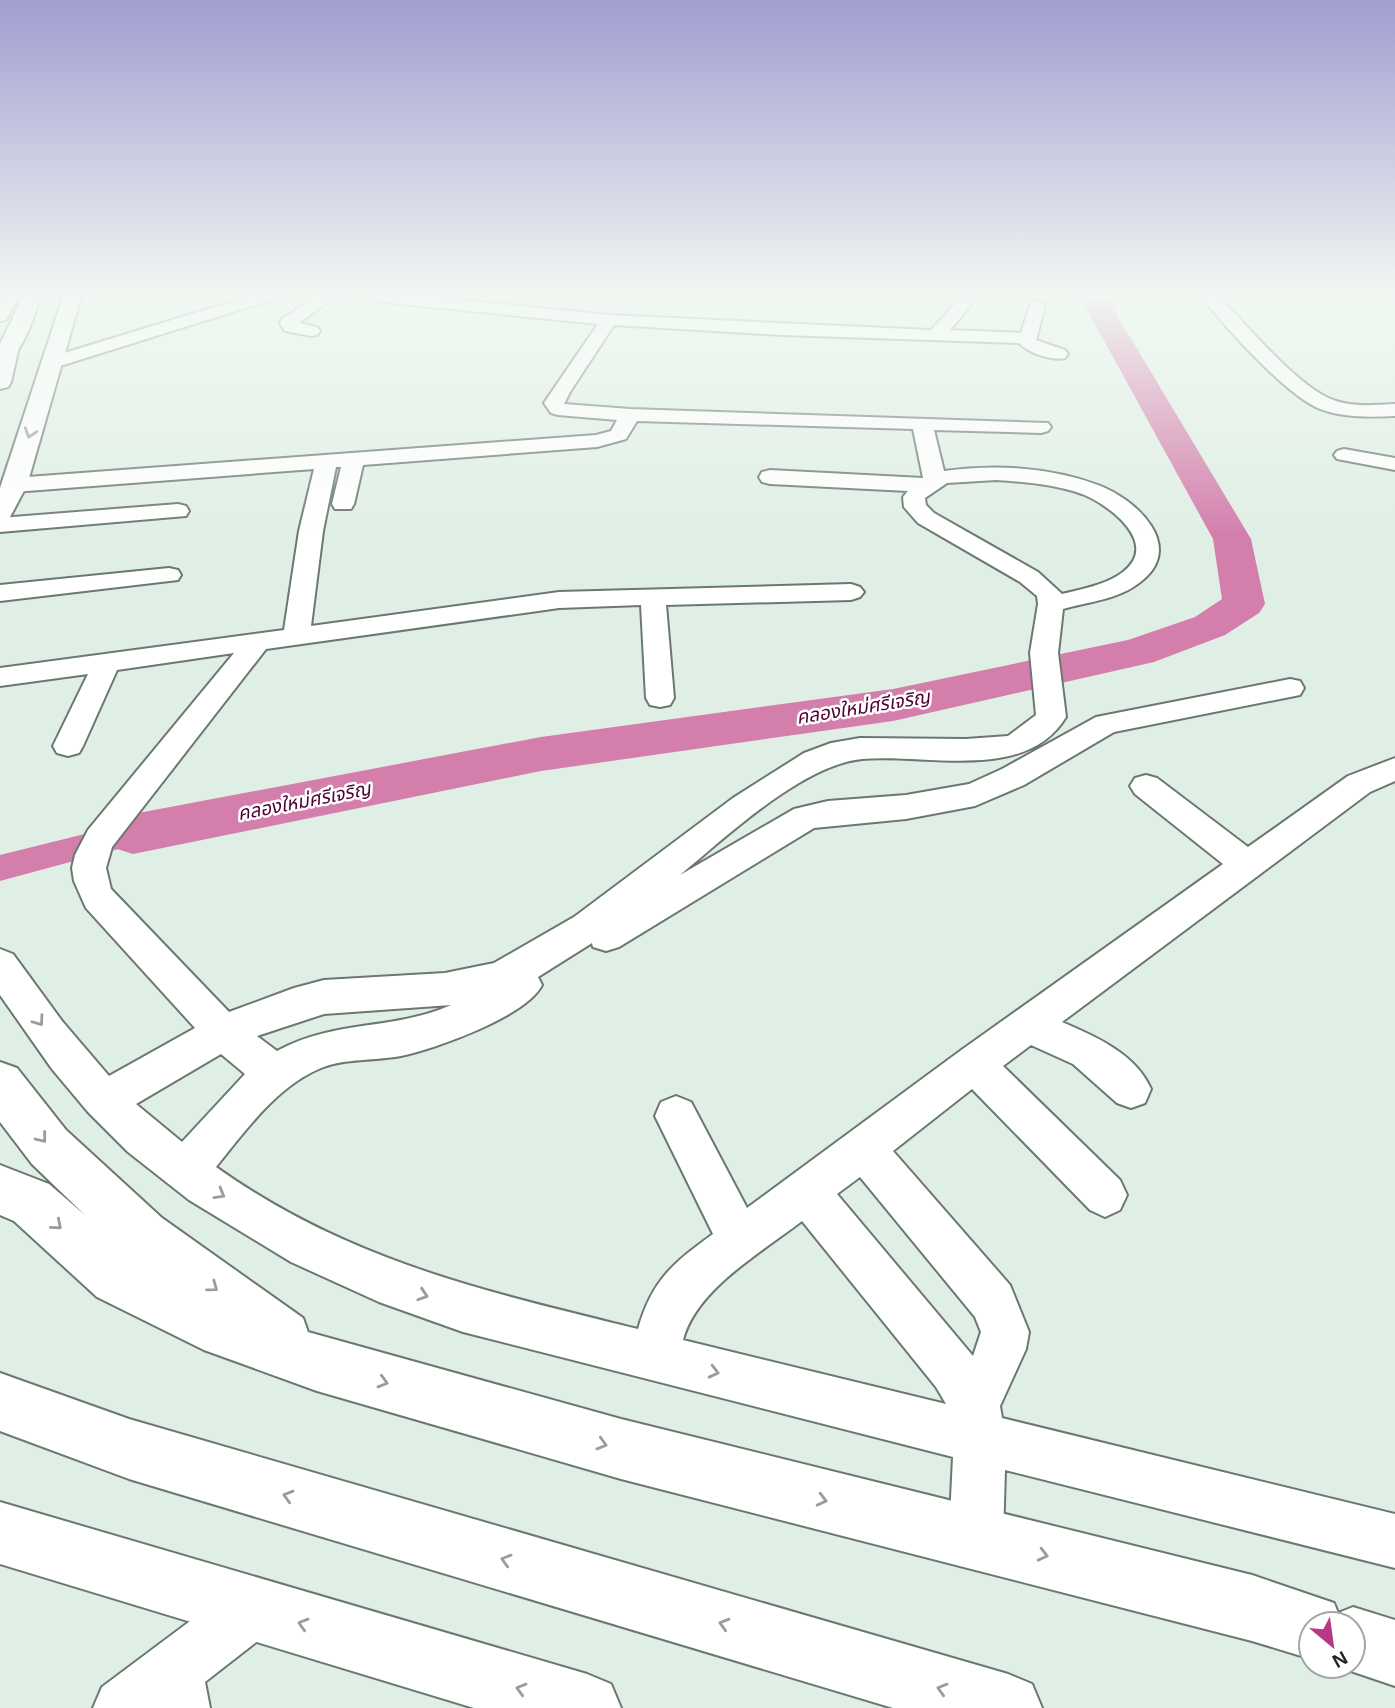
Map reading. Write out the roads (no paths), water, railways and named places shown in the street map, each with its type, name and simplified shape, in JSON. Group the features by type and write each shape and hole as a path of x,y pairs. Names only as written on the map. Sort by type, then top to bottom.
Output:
{"main road":[{"path":"0,513 13,485 49,377"},
{"path":"0,1084 49,1147 144,1236 317,1363"},
{"path":"0,1190 31,1202 116,1278 224,1330 317,1363 621,1449 1252,1608 1297,1622"},
{"path":"0,1402 129,1449 1008,1708"},
{"path":"0,1533 587,1708"},
{"path":"0,1560 82,1558"},
{"path":"1367,1644 1395,1653"}],"street":[{"path":"571,377 554,403 558,409 630,415 771,408 922,423 1041,426"},
{"path":"1291,377 1323,403 1359,410 1395,410"},
{"path":"13,485 597,441 619,435 630,415"},
{"path":"922,423 930,483"},
{"path":"1344,455 1395,464"},
{"path":"343,504 354,458"},
{"path":"296,636 311,531 327,460"},
{"path":"1039,476 1067,481 1107,496 1133,515 1143,529 1148,550 1142,566 1130,579 1041,589 926,518 915,507 914,497 930,483 945,477 1039,476"},
{"path":"771,477 930,483"},
{"path":"0,526 178,511"},
{"path":"0,593 169,575"},
{"path":"105,1100 196,1046 273,1011 327,997 427,991 483,984 519,969 566,941 647,883 708,832 802,767 837,752 888,747 1010,746 1038,733 1051,718 1041,589"},
{"path":"0,677 559,600 622,596 653,598 850,592"},
{"path":"653,598 660,698"},
{"path":"258,641 118,813 89,858 88,878 98,898 225,1033 276,1075"},
{"path":"68,746 107,662"},
{"path":"185,1170 266,1082 300,1059 324,1048 354,1042 400,1039 440,1030 471,1016 804,818 828,813 906,807 983,792 1106,723 1290,688"},
{"path":"654,1358 667,1309 694,1276 974,1064 1359,784 1395,769"},
{"path":"1146,786 1248,865"},
{"path":"0,965 40,1024 105,1100 141,1136 201,1183 313,1249 414,1293 512,1322 654,1358 978,1422 1395,1541"},
{"path":"1027,1026 1087,1051 1130,1088"},
{"path":"974,1064 1105,1195"},
{"path":"676,1116 740,1241"},
{"path":"863,1148 993,1302 1005,1332 978,1422 976,1539"},
{"path":"806,1191 953,1370 978,1422"},
{"path":"123,1708 176,1689 253,1609"}],"waterway":[{"name":"คลองใหม่ศรีเจริญ","path":"133,834 541,754 893,705 1138,652 1210,626 1244,604 1232,539 1139,377"},
{"path":"0,868 133,834"}]}
